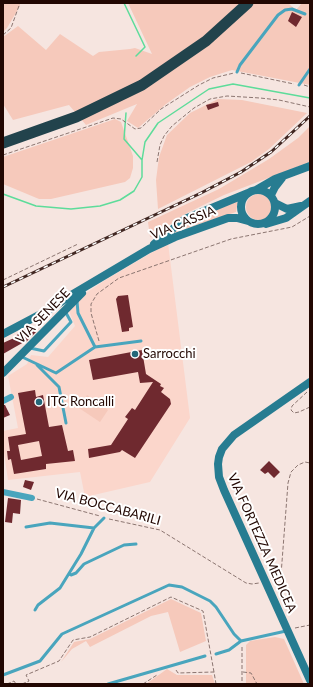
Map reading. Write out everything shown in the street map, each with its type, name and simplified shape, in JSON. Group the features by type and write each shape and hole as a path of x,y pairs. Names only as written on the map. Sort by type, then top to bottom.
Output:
{"highway":[{"path":"3,136 74,112 138,81 169,61 201,37 238,3"},
{"path":"3,143 76,117 142,85 206,42 248,3"}],"main road":[{"name":"VIA CASSIA","path":"149,249 185,219 310,166"},
{"path":"262,224 272,219 276,208 273,199 277,184 285,176"},
{"path":"248,221 244,218 241,207 242,202 252,191 262,190 289,209 307,203"},
{"path":"262,224 276,222 286,218 307,203"},
{"name":"VIA CASSIA","path":"102,278 149,249 184,232 228,218 237,218 262,224"},
{"path":"3,334 102,278"},
{"name":"VIA SENESE","path":"3,373 77,297 102,278"},
{"path":"59,303 63,307 62,313"},
{"name":"VIA FORTEZZA MEDICEA","path":"310,382 234,435 224,446 218,457 218,471 221,483 310,680"}],"street":[{"path":"3,401 11,397"},
{"path":"3,492 32,498"}],"lane":[{"path":"237,72 240,65 278,15 285,10 292,9 305,14"},
{"path":"300,85 310,69"},
{"path":"77,297 78,313 95,347"},
{"path":"28,348 44,352 71,322 62,313"},
{"path":"56,373 95,347 141,342"},
{"path":"20,356 56,373"},
{"path":"36,364 57,384 60,390 66,423"},
{"path":"56,373 57,384"},
{"path":"35,610 38,605 60,588 81,554 94,528 104,518"},
{"path":"26,527 50,523 94,528"},
{"path":"69,574 71,575 76,573 84,564 124,545 136,544"},
{"path":"3,675 40,661 62,634 169,585 182,587 210,601 216,607 234,634 242,641"},
{"path":"216,654 229,650 242,641 288,630"},
{"path":"108,684 163,669 172,664 205,656"}],"path":[{"path":"3,35 11,28 20,3"},
{"path":"3,155 113,118 121,119 136,129 141,128 161,109 199,85 225,74 237,72 310,87"},
{"path":"157,162 162,141 172,126 194,108 210,99 227,96 255,97 279,100 310,108"},
{"path":"100,346 92,316 91,304 97,294 116,280 127,274 231,239 292,227 310,216"},
{"path":"3,280 78,244"},
{"path":"310,389 292,406 292,410 294,413 310,408"},
{"path":"266,583 276,582 280,575 288,483 291,472 298,465 305,462 310,463"},
{"name":"VIA BOCCABARILI","path":"32,498 104,518 160,530 246,583 266,583"},
{"path":"22,684 29,681 26,675 59,661 73,640 90,637 171,597 203,612 216,684"},
{"path":"288,630 310,625"},
{"path":"242,641 242,684"},
{"path":"172,664 178,673 214,672"},
{"path":"143,684 163,669"},
{"path":"242,672 251,673 257,684"},
{"path":"7,684 14,681 16,684"}],"shaded area":[{"path":"3,3 19,3 20,6 3,32"},
{"path":"128,3 288,3 296,10 302,3 310,3 310,85 232,70 210,77 190,87 166,104 138,128 127,121 137,104 86,125 69,105 13,120 3,104 3,37 18,26 46,50 60,34 93,56 99,52 135,48 152,54"},
{"path":"218,99 242,100 307,113 269,149 251,162 158,209 156,180 159,157 167,135 190,113"},
{"path":"115,119 121,122 133,156 133,168 130,178 125,182 51,199 39,199 3,184 3,157"},
{"path":"310,126 310,162 224,195 187,213 165,228 157,238 150,237 148,222 219,189 269,159 298,138"},
{"path":"259,194 268,198 272,207 268,216 259,220 250,216 246,207 250,198"},
{"path":"238,200 236,212 170,234 193,218"},
{"name":"Sarrocchi","path":"168,243 190,418 150,482 85,497 80,472 8,480 3,446 3,431 18,428 8,376 27,364 31,355 48,357 75,326 69,311 83,295"},
{"path":"87,395 108,410 100,422 79,408"},
{"path":"171,599 201,613 206,641 180,652 168,612 151,616 90,647 86,641 72,649 61,662 74,642 90,639"},
{"path":"275,637 284,639 304,684 246,684 246,645 250,641"},
{"path":"167,669 177,675 212,675 215,684 146,684"}],"building":[{"path":"292,12 302,17 296,27 288,21"},
{"path":"218,102 219,106 208,110 206,105"},
{"path":"128,295 133,327 129,328 129,331 122,332 116,299 118,296"},
{"path":"30,326 36,332 25,343 24,342 3,354 3,343 14,338 21,331"},
{"path":"142,350 146,374 161,384 160,386 164,388 161,392 170,399 171,404 135,458 122,450 120,452 89,458 88,449 111,445 128,419 125,417 132,408 135,410 153,382 140,383 138,372 93,380 89,360"},
{"path":"35,390 36,397 43,395 49,427 62,425 68,451 73,450 75,461 46,464 46,469 14,474 11,459 8,460 7,451 10,451 8,437 26,434 18,393","holes":["39,441 42,456 21,460 18,445"]},
{"path":"3,405 5,405 10,415 3,418"},
{"path":"269,461 280,472 274,478 268,472 265,474 260,470"},
{"path":"25,480 34,482 31,490 23,487"},
{"path":"8,498 21,500 20,514 13,513 12,523 5,522"}],"waterway":[{"path":"124,3 145,47 136,56"},
{"path":"3,194 36,206 71,209 100,206 120,200 134,191 142,177 142,160 145,142 158,123 209,89 233,84 310,98"},
{"path":"126,113 124,139 142,160"}],"railway":[{"path":"3,287 201,193 241,172 271,152 310,116"}],"place":[{"name":"Sarrocchi","path":"135,354"},
{"name":"ITC Roncalli","path":"39,402"}]}
